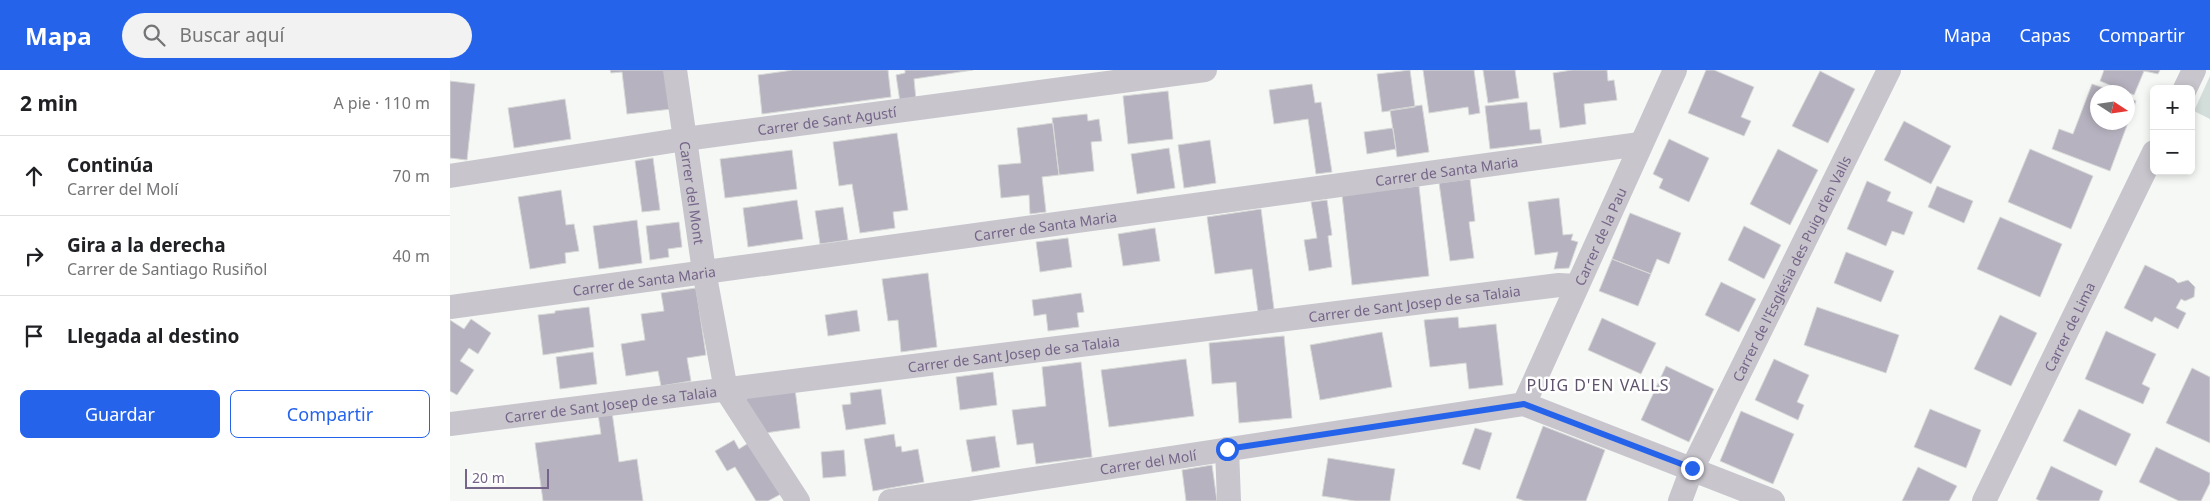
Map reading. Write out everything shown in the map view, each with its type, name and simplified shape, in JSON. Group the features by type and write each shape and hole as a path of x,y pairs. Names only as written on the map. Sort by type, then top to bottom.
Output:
{"street":[{"name":"Carrer del Mont","path":"675,70 704,271 726,390 798,501"},
{"name":"Carrer de Sant Agustí","path":"450,176 685,139 1205,70"},
{"name":"Carrer de la Pau","path":"1524,404 1675,70"},
{"name":"Carrer de l'Església des Puig d'en Valls","path":"1680,501 1692,468 1889,70"},
{"path":"2187,85 2194,70"},
{"name":"Carrer de Santa Maria","path":"450,307 1640,144"},
{"name":"Carrer de Lima","path":"1984,501 2150,160"},
{"name":"Carrer de Sant Josep de sa Talaia","path":"450,424 1558,285 1577,286"},
{"path":"1524,404 1773,501"},
{"name":"Carrer del Molí","path":"890,501 1524,404"},
{"path":"1227,449 1229,501"}],"shaded area":[{"path":"2210,76 2210,119 2195,112"}],"building":[{"path":"610,70 667,70 672,109 627,114 622,72 611,73"},
{"path":"793,70 888,70 891,97 762,114 758,75"},
{"path":"905,70 973,70 914,79 916,100 900,102 896,75 905,73"},
{"path":"1410,70 1415,107 1382,112 1377,74"},
{"path":"1423,70 1474,70 1480,113 1469,115 1468,107 1429,113"},
{"path":"1483,70 1515,70 1519,98 1488,103"},
{"path":"1572,70 1607,70 1608,81 1614,80 1617,100 1584,104 1586,124 1560,128 1553,73"},
{"path":"1706,70 1714,70 1754,87 1741,117 1751,121 1744,136 1688,113"},
{"path":"2104,70 2160,70 2158,74 2144,71 2135,93 2135,85 2110,85 2100,81"},
{"path":"1820,71 1855,89 1828,143 1792,126"},
{"path":"450,81 475,84 467,160 450,158"},
{"path":"1312,84 1315,103 1321,102 1332,172 1316,174 1308,119 1274,124 1269,90"},
{"path":"2090,89 2090,130 2125,130 2110,171 2052,149 2059,129 2073,134"},
{"path":"1168,91 1173,139 1128,144 1123,96"},
{"path":"565,99 571,139 514,148 508,108"},
{"path":"1527,102 1530,130 1540,129 1542,143 1490,149 1485,106"},
{"path":"1422,105 1429,152 1397,157 1390,110"},
{"path":"1087,114 1088,121 1099,119 1102,141 1091,142 1094,171 1059,175 1052,118"},
{"path":"1904,121 1951,146 1931,184 1884,160"},
{"path":"1053,123 1059,175 1042,177 1046,212 1030,214 1029,195 1001,198 998,165 1021,163 1017,128"},
{"path":"1393,128 1396,149 1367,154 1364,132"},
{"path":"897,133 908,210 893,212 895,228 860,233 852,184 839,186 833,142"},
{"path":"1669,139 1709,158 1689,202 1659,188 1663,179 1653,174"},
{"path":"1210,140 1216,183 1184,188 1178,145"},
{"path":"1169,148 1175,188 1137,194 1131,154"},
{"path":"1778,149 1818,170 1790,225 1750,204"},
{"path":"2030,149 2093,176 2071,229 2008,202"},
{"path":"792,150 797,189 725,198 720,159"},
{"path":"653,158 660,210 642,212 635,161"},
{"path":"1470,179 1475,221 1469,222 1474,258 1450,261 1439,183"},
{"path":"1867,181 1891,192 1887,201 1913,212 1904,235 1892,231 1886,246 1847,229"},
{"path":"1419,186 1429,276 1352,285 1342,195"},
{"path":"1937,186 1973,201 1964,223 1928,207"},
{"path":"561,190 566,225 574,224 579,251 565,253 566,263 530,269 518,197"},
{"path":"1559,198 1563,235 1573,234 1571,240 1578,242 1569,268 1554,269 1558,252 1535,255 1528,202"},
{"path":"797,200 803,239 748,247 743,208"},
{"path":"1327,200 1332,235 1328,236 1332,267 1309,271 1304,240 1317,238 1311,202"},
{"path":"843,207 848,240 820,244 815,211"},
{"path":"1261,209 1274,309 1258,312 1252,269 1215,274 1207,217"},
{"path":"1630,213 1681,233 1669,264 1657,259 1651,274 1612,259"},
{"path":"2000,217 2062,244 2040,297 1977,269"},
{"path":"637,220 642,263 599,269 593,226"},
{"path":"679,222 682,247 668,249 669,257 650,260 646,226"},
{"path":"1744,226 1781,245 1764,279 1728,260"},
{"path":"1155,228 1160,261 1123,266 1118,234"},
{"path":"1068,238 1072,267 1040,272 1036,242"},
{"path":"1846,252 1894,271 1881,302 1834,283"},
{"path":"1612,259 1651,274 1638,306 1599,291"},
{"path":"2145,265 2174,279 2178,283 2188,280 2195,287 2194,297 2185,301 2181,299 2176,308 2186,313 2178,329 2155,317 2152,322 2124,308"},
{"path":"928,273 937,347 901,352 898,320 888,321 882,279"},
{"path":"1721,282 1756,299 1739,332 1705,315"},
{"path":"696,288 706,355 687,358 691,381 661,386 658,371 626,376 621,344 645,340 641,314 664,311 661,293"},
{"path":"1081,293 1084,312 1077,313 1079,327 1048,331 1046,314 1034,316 1032,300"},
{"path":"589,307 594,347 543,355 538,315"},
{"path":"1817,307 1899,335 1886,373 1804,345"},
{"path":"857,310 860,331 828,336 825,315"},
{"path":"2000,315 2037,333 2011,386 1974,369"},
{"path":"1458,317 1459,328 1496,324 1503,385 1469,389 1466,363 1430,367 1424,320"},
{"path":"1602,318 1656,343 1641,374 1588,350"},
{"path":"471,319 491,333 478,354 469,348 460,361 474,370 457,395 450,391 450,320 464,329"},
{"path":"2106,331 2156,354 2142,384 2150,388 2143,404 2085,379"},
{"path":"1382,332 1392,387 1320,400 1310,345"},
{"path":"1284,336 1292,418 1239,423 1236,382 1212,384 1209,343"},
{"path":"593,352 597,384 560,389 556,357"},
{"path":"1186,359 1194,416 1109,427 1101,370"},
{"path":"1774,359 1809,375 1797,402 1804,405 1798,420 1755,400"},
{"path":"1081,362 1092,457 1036,464 1033,443 1017,445 1012,410 1046,406 1042,367"},
{"path":"1666,366 1714,389 1689,442 1641,420"},
{"path":"2192,368 2210,377 2210,443 2166,423"},
{"path":"993,372 997,405 960,410 956,377"},
{"path":"795,389 800,428 765,433 748,406 745,396"},
{"path":"881,389 886,424 846,430 842,405 851,404 850,393"},
{"path":"1930,409 1981,430 1966,468 1914,447"},
{"path":"2079,409 2131,434 2116,466 2063,441"},
{"path":"1741,411 1794,434 1773,484 1720,461"},
{"path":"612,412 619,462 637,459 643,501 543,501 535,443 601,434 598,414"},
{"path":"1543,426 1605,450 1586,501 1525,501 1516,498"},
{"path":"1475,428 1492,433 1480,470 1462,464"},
{"path":"894,434 896,447 901,446 902,452 918,449 924,482 873,491 864,439"},
{"path":"995,436 1000,467 972,472 966,440"},
{"path":"734,440 739,449 750,442 781,494 768,501 756,501 735,467 727,471 715,451"},
{"path":"2156,447 2210,473 2210,483 2201,501 2179,501 2139,482"},
{"path":"844,450 846,476 823,478 821,452"},
{"path":"1328,458 1395,469 1390,501 1355,501 1322,496"},
{"path":"1212,465 1217,501 1186,501 1182,470"},
{"path":"2051,466 2103,491 2099,501 2040,501 2036,499"},
{"path":"1918,467 1957,486 1949,501 1902,501"}],"district":[{"name":"PUIG D'EN VALLS","path":"1598,385"}],"route":[{"path":"1227,449 1524,404 1692,468"}]}
